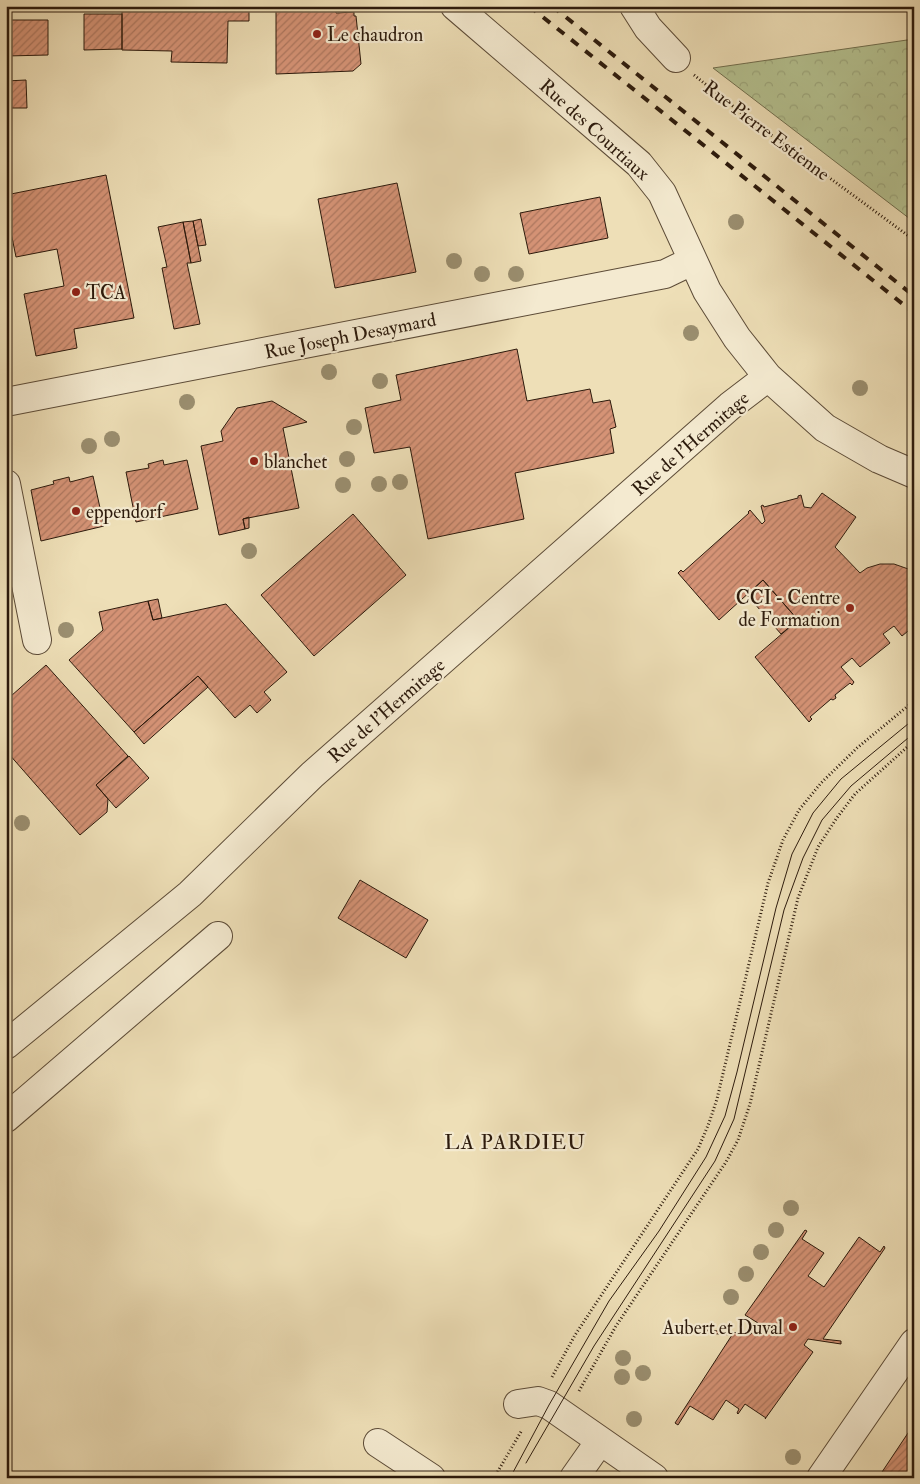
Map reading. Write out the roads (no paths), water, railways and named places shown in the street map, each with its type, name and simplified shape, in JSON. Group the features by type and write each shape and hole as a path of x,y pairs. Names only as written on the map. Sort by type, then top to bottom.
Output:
{"street":[{"name":"Rue des Courtiaux","path":"455,6 638,164 662,193 707,291 738,338 768,377 825,428 878,459 914,474"},
{"path":"634,6 648,28 676,58"},
{"name":"Rue Joseph Desaymard","path":"6,402 665,274 692,261"},
{"name":"Rue de l'Hermitage","path":"6,1045 190,894 312,776 730,406 768,377"},
{"path":"6,484 37,640"},
{"path":"6,1118 218,936"},
{"path":"821,1478 914,1343"},
{"path":"528,1403 549,1405 654,1478"},
{"path":"574,1478 600,1441"},
{"path":"378,1443 431,1478"}],"tram line":[{"path":"510,1478 549,1405 609,1301 659,1231 706,1157 725,1116 776,908 792,854 813,813 841,779 914,719"},
{"path":"526,1463 594,1346 715,1161 734,1119 784,910 803,858 822,820 851,786 914,733"}],"railway":[{"path":"529,6 914,313"},
{"path":"552,6 914,296"}],"place":[{"name":"Le chaudron","path":"317,34"},
{"name":"TCA","path":"76,292"},
{"name":"blanchet","path":"254,461"},
{"name":"eppendorf","path":"76,511"},
{"name":"CCI - Centre de Formation","path":"850,608"},
{"name":"Aubert et Duval","path":"793,1327"}],"district":[{"name":"LA PARDIEU","path":"515,1142"}]}
